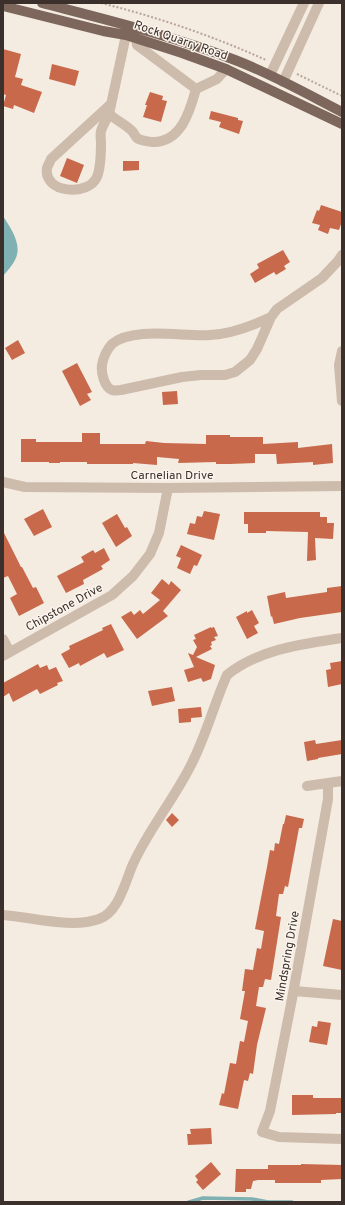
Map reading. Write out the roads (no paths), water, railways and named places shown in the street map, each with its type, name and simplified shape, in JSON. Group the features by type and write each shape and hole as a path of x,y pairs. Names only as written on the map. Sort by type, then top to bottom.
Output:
{"main road":[{"name":"Rock Quarry Road","path":"42,3 139,28 235,60 270,75 342,112"},
{"name":"Rock Quarry Road","path":"3,6 131,37 182,53 226,69 342,124"}],"street":[{"path":"270,75 304,3"},
{"path":"283,82 319,3"},
{"path":"131,37 136,45 196,89"},
{"path":"111,104 50,159 47,168 48,177 54,185 65,190 74,190 90,186 97,177 101,157 100,132 109,114 131,37"},
{"path":"196,89 217,80 226,69"},
{"path":"109,114 132,131 137,138 144,141 155,142 166,139 179,131 191,107 196,89"},
{"path":"271,317 235,332 210,335 133,335 120,339 112,344 106,352 102,366 107,387 112,390 121,390 182,377 234,372 250,360 257,349 271,317 277,309 322,278 342,255"},
{"path":"342,351 339,365 342,401"},
{"name":"Carnelian Drive","path":"3,482 25,487 168,488 342,486"},
{"name":"Chipstone Drive","path":"6,654 112,595 132,576 150,554 159,533 168,488"},
{"path":"3,915 60,922 80,922 99,919 108,914 117,904 134,862 191,764 227,675 239,666 267,653 288,647 342,638"},
{"path":"3,639 6,654"},
{"path":"307,786 342,781"},
{"name":"Mindspring Drive","path":"328,783 328,799 294,991 270,1111 262,1132 279,1137 342,1139"},
{"path":"294,991 342,996"}],"water":[{"path":"3,216 15,237 18,249 15,260 3,276"}],"waterway":[{"path":"189,1202 203,1198 252,1199 268,1202 292,1202"}]}
